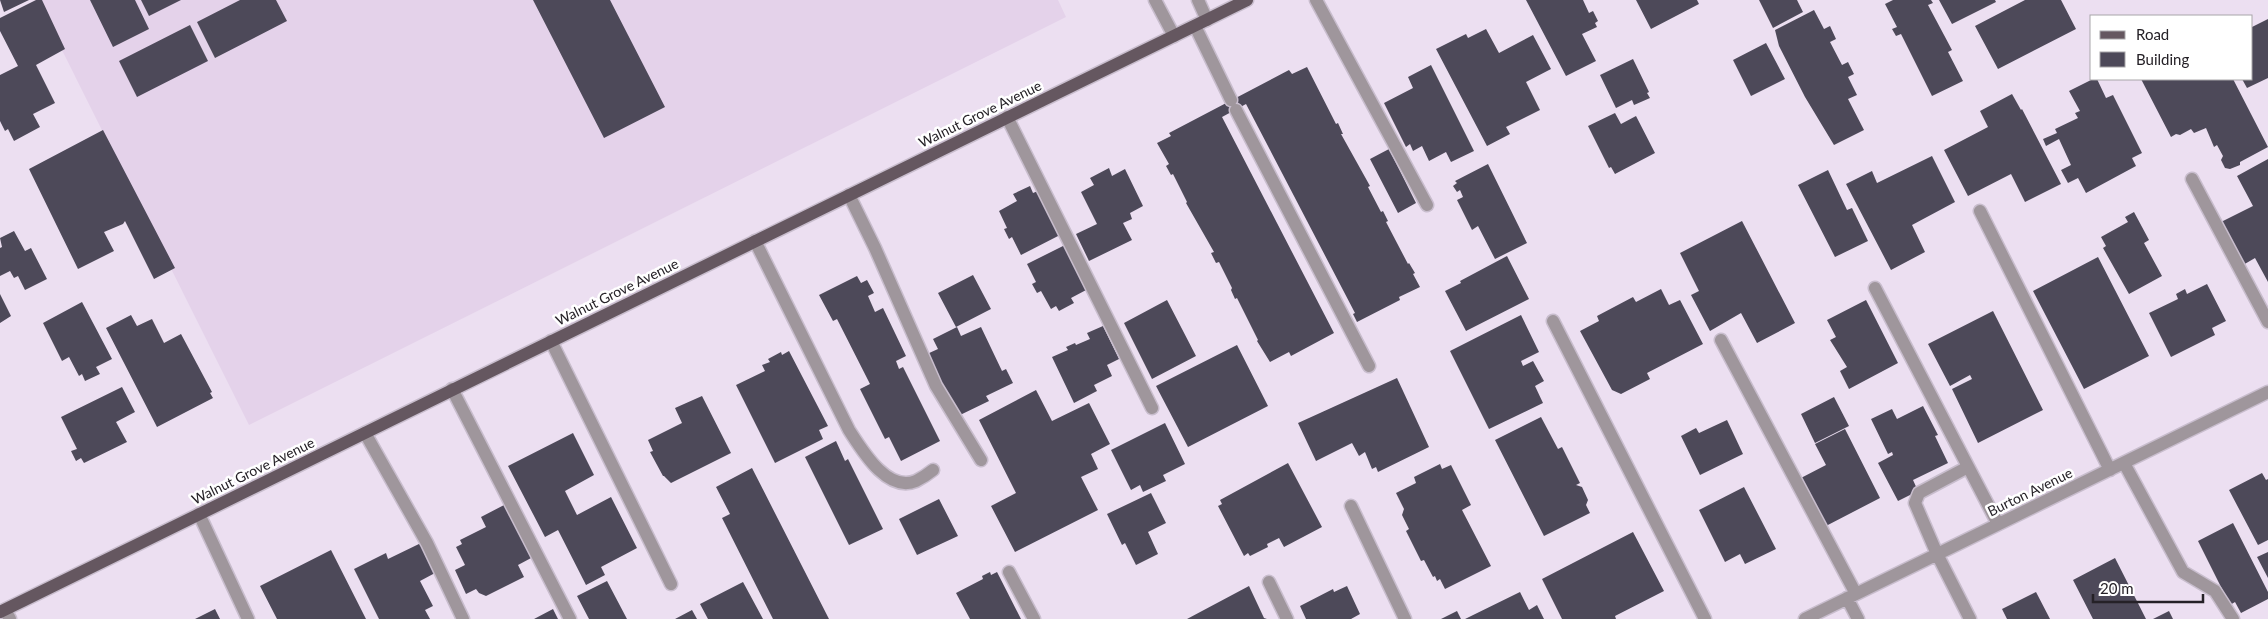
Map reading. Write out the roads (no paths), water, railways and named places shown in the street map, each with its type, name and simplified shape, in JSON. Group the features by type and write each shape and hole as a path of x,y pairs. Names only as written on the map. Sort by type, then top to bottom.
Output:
{"main road":[{"name":"Walnut Grove Avenue","path":"5,614 199,514 1247,0"}],"street":[{"path":"1156,0 1174,36"},
{"path":"1198,0 1207,20"},
{"path":"1316,0 1426,205"},
{"path":"1195,26 1233,105 1369,366"},
{"path":"1007,118 1152,408"},
{"path":"2192,180 2268,322"},
{"path":"849,195 936,386 981,460"},
{"path":"1980,211 2110,470"},
{"path":"755,241 849,430 868,460 886,475 900,483 916,481 933,470"},
{"path":"1875,288 1998,524"},
{"path":"1552,321 1705,619"},
{"path":"1721,340 1852,596 1858,619"},
{"path":"551,341 671,584"},
{"path":"452,390 570,619"},
{"name":"Burton Avenue","path":"1805,619 2268,392"},
{"path":"364,433 427,543 464,619"},
{"path":"2124,463 2183,572 2215,590 2233,619"},
{"path":"1968,467 1919,494 1915,503 1917,512 1970,619"},
{"path":"1351,506 1405,619"},
{"path":"199,514 248,619"},
{"path":"1009,572 1034,619"},
{"path":"1269,582 1286,619"}]}
